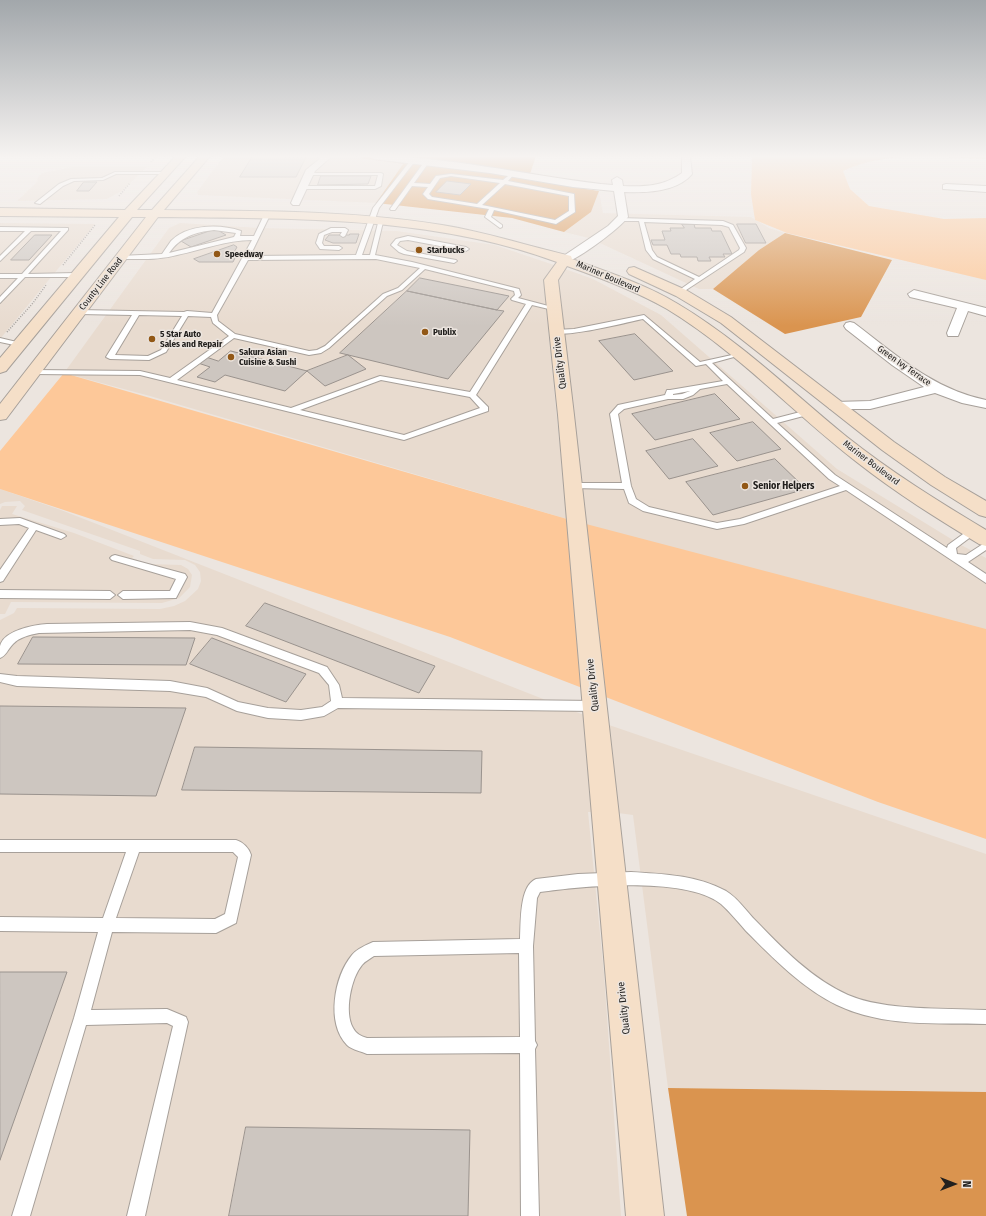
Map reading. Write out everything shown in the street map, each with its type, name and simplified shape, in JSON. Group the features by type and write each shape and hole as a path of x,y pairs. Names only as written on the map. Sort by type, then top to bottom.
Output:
{"main road":[{"name":"Mariner Boulevard","path":"48,213 377,215 576,251 624,283 673,307 722,339 864,459 915,496 980,535"},
{"name":"Mariner Boulevard","path":"373,213 377,215"},
{"path":"377,215 387,213"},
{"path":"0,368 128,214"},
{"name":"County Line Road","path":"0,415 155,214"},
{"path":"477,222 513,229"},
{"name":"Quality Drive","path":"576,251 555,272 542,305 556,332 573,486 645,1216"},
{"name":"Mariner Boulevard","path":"624,267 680,292 726,320 775,357 835,406 932,476 986,510"},
{"path":"739,354 775,357"}],"street":[{"path":"621,219 623,217 623,213"},
{"name":"Quality Drive","path":"576,251 612,228 621,219"},
{"path":"914,294 986,312"},
{"path":"953,333 964,307"},
{"name":"Green Ivy Terrace","path":"850,326 902,366 936,388 958,397 986,404"},
{"path":"835,406 870,405 936,388"}],"lane":[{"path":"489,213 488,217 500,226"},
{"path":"514,213 556,222 571,213"},
{"path":"267,215 246,258 214,315 215,322 233,336 309,354 319,352 332,343 385,295 400,288 424,267"},
{"path":"358,257 377,215"},
{"path":"372,258 377,215"},
{"path":"621,219 723,223 731,226 743,248 742,251 680,292"},
{"path":"641,220 649,250 655,258 699,279"},
{"path":"164,256 174,242 204,231 221,227 239,232 236,238"},
{"path":"0,229 66,230 0,301"},
{"path":"0,259 30,229"},
{"path":"337,257 340,246 322,248 319,243 322,234 326,232 345,230 343,235"},
{"path":"122,257 164,256 236,238 256,238"},
{"path":"443,272 454,261 466,249 408,238 398,240 394,245 406,253 454,261"},
{"path":"216,239 223,242"},
{"path":"246,258 372,258 424,267 517,290 518,295 514,299 542,305 472,394"},
{"path":"0,276 76,275"},
{"path":"79,312 187,313 214,315"},
{"path":"137,313 110,357 149,358 164,351 187,313"},
{"path":"556,332 574,331 644,317 699,364 739,354"},
{"path":"171,381 233,336"},
{"path":"0,340 19,344"},
{"path":"140,373 149,358"},
{"path":"707,362 832,477 986,579"},
{"path":"33,372 140,373 290,411 404,438 485,409 472,394 380,378 290,411"},
{"path":"728,382 697,389 670,392 668,397 622,407 614,414 626,486 632,501 646,509 717,526 741,522 846,487"},
{"path":"771,422 808,412"},
{"path":"573,486 626,486"},
{"path":"0,522 20,520 34,527 61,536"},
{"path":"0,578 34,527"},
{"path":"953,557 951,547 980,535"},
{"path":"953,557 968,559 986,545"},
{"path":"115,558 182,577 173,595 123,595"},
{"path":"0,594 110,595"},
{"path":"0,654 10,639 26,630 47,628 190,626 218,630 323,670 334,681 337,691 336,703"},
{"path":"0,678 17,681 170,686 207,693 237,706 268,713 301,715 324,711 336,703 595,706"},
{"path":"0,846 236,846 245,855 231,918 216,926 0,924"},
{"path":"21,1216 81,1018 107,925 134,846"},
{"path":"530,1216 528,1169 529,1045 526,946 530,896 536,886 559,882 612,879 685,882 721,896 800,973 843,1001 877,1011 986,1017"},
{"path":"526,946 373,949 358,959 348,975 342,1001 344,1024 352,1040 367,1046 529,1045"},
{"path":"81,1018 167,1016 182,1022 136,1216"}],"shaded area":[{"path":"464,213 590,213 564,232 512,218"},
{"path":"590,213 603,213 751,217 769,228 785,233 759,250 713,289 699,289 589,238 564,232"},
{"path":"754,213 908,213 944,219 986,218 986,280 787,233 755,220"},
{"path":"0,223 95,224 0,339"},
{"path":"180,223 260,228 397,231 495,245 554,265 545,280 546,308 567,519 150,396 64,373 169,228"},
{"path":"785,233 892,260 861,317 785,334 713,289 759,250"},
{"path":"565,269 593,279 661,315 837,469 961,545 986,558 986,630 586,525 560,308 558,280"},
{"path":"64,373 567,519 986,629 986,839 878,802 450,637 0,489 0,451"},
{"path":"0,489 61,510 584,715 592,812 588,812 604,974 621,1216 0,1216 0,620 14,613 17,608 160,609 174,606 185,601 198,589 201,581 200,572 195,565 185,560 153,559 140,554 140,551 22,510 25,506 20,501 5,502 0,504"},
{"path":"2,506 17,506 12,514 74,533 134,556 132,558 148,564 181,565 188,569 192,575 190,587 179,598 162,603 11,602 5,614 0,614 0,510"},
{"path":"609,725 986,854 986,1092 668,1088 633,815 618,813"},
{"path":"668,1088 986,1092 986,1216 687,1216"}],"building":[{"path":"682,224 694,224 695,228 711,228 712,231 721,231 732,254 723,254 725,257 709,257 711,261 698,261 697,257 681,257 680,254 671,254 667,245 653,245 651,240 665,240 662,231 671,231 670,228 684,228"},
{"path":"737,224 756,224 766,243 746,243"},
{"path":"216,229 226,235 191,247 181,241"},
{"path":"359,234 356,243 333,243 325,240 329,235"},
{"path":"35,235 52,235 29,260 11,260"},
{"path":"234,245 237,247 232,256 236,256 233,262 199,262 194,259"},
{"path":"420,278 509,296 497,310 407,291"},
{"name":"Publix","path":"407,291 504,311 448,379 340,353"},
{"path":"635,334 673,371 634,380 599,341"},
{"path":"231,351 307,371 285,391 225,375 215,382 197,377 210,367 198,363 206,357 218,361"},
{"path":"348,355 366,369 325,386 307,371"},
{"path":"715,394 740,419 655,440 632,414"},
{"path":"753,422 781,449 737,461 710,433"},
{"path":"693,439 718,466 669,479 646,451"},
{"name":"Senior Helpers","path":"775,459 806,489 713,515 686,482"},
{"path":"265,603 435,666 419,693 246,626"},
{"path":"33,637 195,638 186,665 18,664"},
{"path":"212,638 306,674 286,702 190,664"},
{"path":"0,706 186,708 156,796 0,794"},
{"path":"195,747 482,751 481,793 182,790"},
{"path":"0,972 67,972 0,1160"},
{"path":"246,1127 470,1130 468,1216 229,1216"}],"place":[{"name":"Starbucks","path":"419,250"},
{"name":"Speedway","path":"217,254"},
{"name":"Publix","path":"425,332"},
{"name":"5 Star Auto Sales and Repair","path":"152,339"},
{"name":"Sakura Asian Cuisine & Sushi","path":"231,357"},
{"name":"Senior Helpers","path":"745,486"}]}
